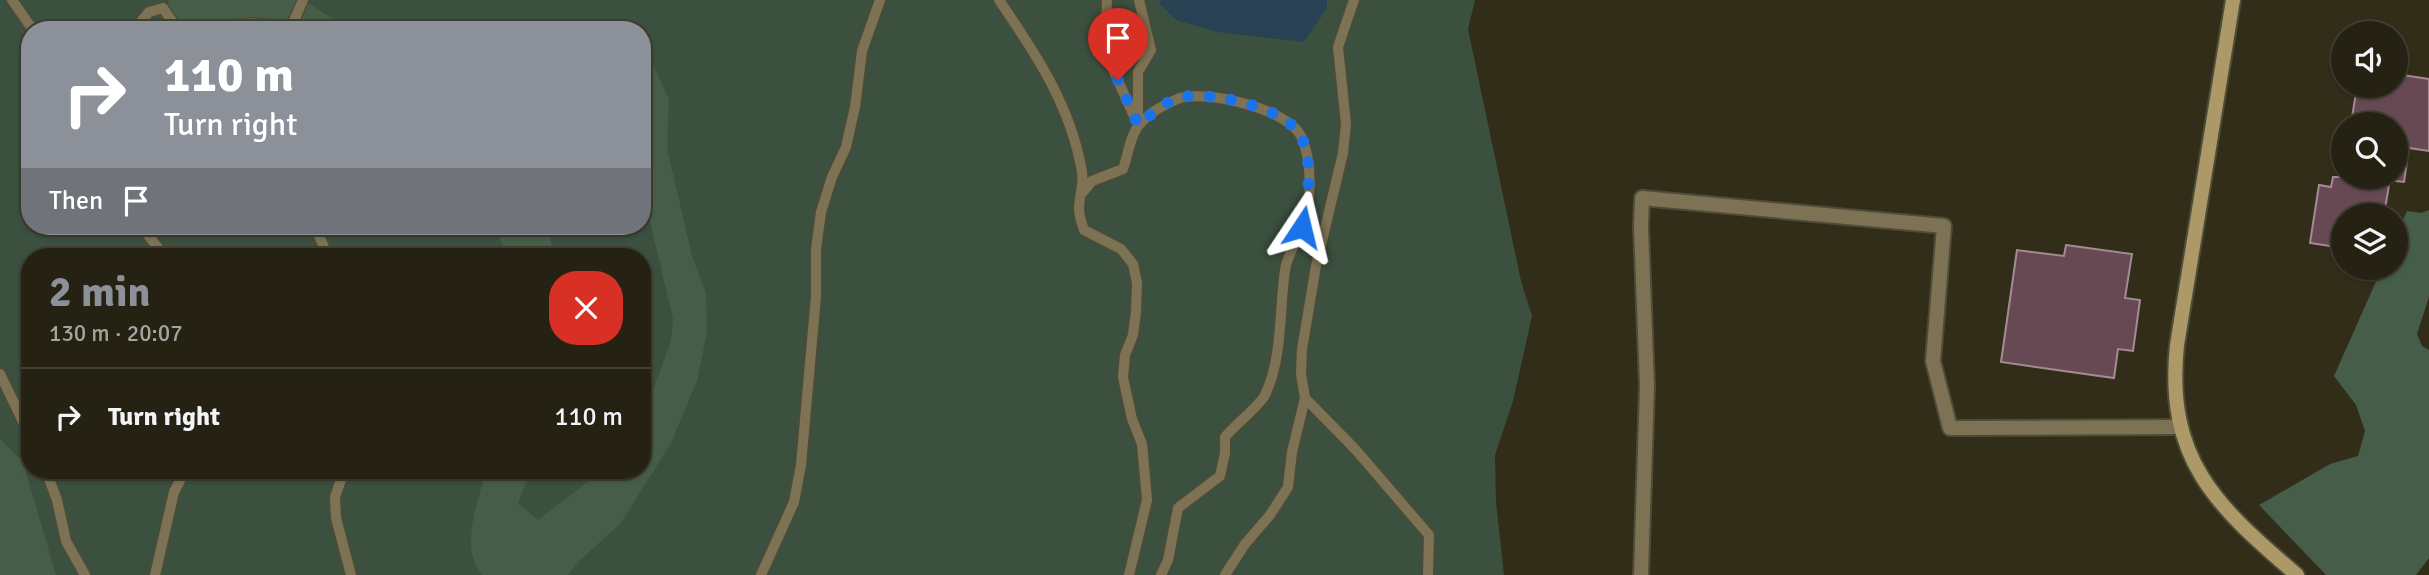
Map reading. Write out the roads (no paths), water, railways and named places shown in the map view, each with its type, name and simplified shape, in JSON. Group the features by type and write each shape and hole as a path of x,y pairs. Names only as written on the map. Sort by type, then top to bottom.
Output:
{"street":[{"path":"2233,0 2176,345 2174,389 2180,427 2191,457 2213,496 2229,514 2297,575"},
{"path":"1641,575 1647,386 1642,198 1944,226 1933,361 1950,428 2180,427"}],"lane":[{"path":"12,0 27,21"},
{"path":"293,21 303,0"},
{"path":"761,575 794,502 801,465 821,212 832,177 846,147 855,107 862,51 880,0"},
{"path":"999,0 1040,60 1068,120 1082,172 1083,192 1079,211 1084,230 1121,249 1133,264 1137,283 1133,335 1125,355 1123,377 1132,419 1142,444 1147,500 1129,575"},
{"path":"1107,0 1105,52 1138,125"},
{"path":"1083,192 1092,181 1123,169 1138,125 1138,72 1151,50 1139,0"},
{"path":"1224,575 1288,487 1292,452 1305,398 1301,374 1302,349 1316,266 1338,180 1346,124 1339,47 1354,0"},
{"path":"142,21 149,12 163,8 172,21"},
{"path":"1138,125 1182,97 1200,96 1244,102 1286,120 1300,134 1306,152 1307,170 1308,201 1302,227 1285,266 1277,352 1264,399 1248,411 1225,437 1220,476 1178,508 1168,560 1161,575"},
{"path":"0,374 21,417"},
{"path":"1305,398 1340,432 1429,536 1428,575"},
{"path":"49,479 57,500 66,541 85,575"},
{"path":"155,575 174,492 181,479"},
{"path":"341,479 335,497 335,508 351,575"}],"water":[{"path":"1160,0 1327,0 1327,8 1304,42 1217,32 1176,20 1160,4"}]}
